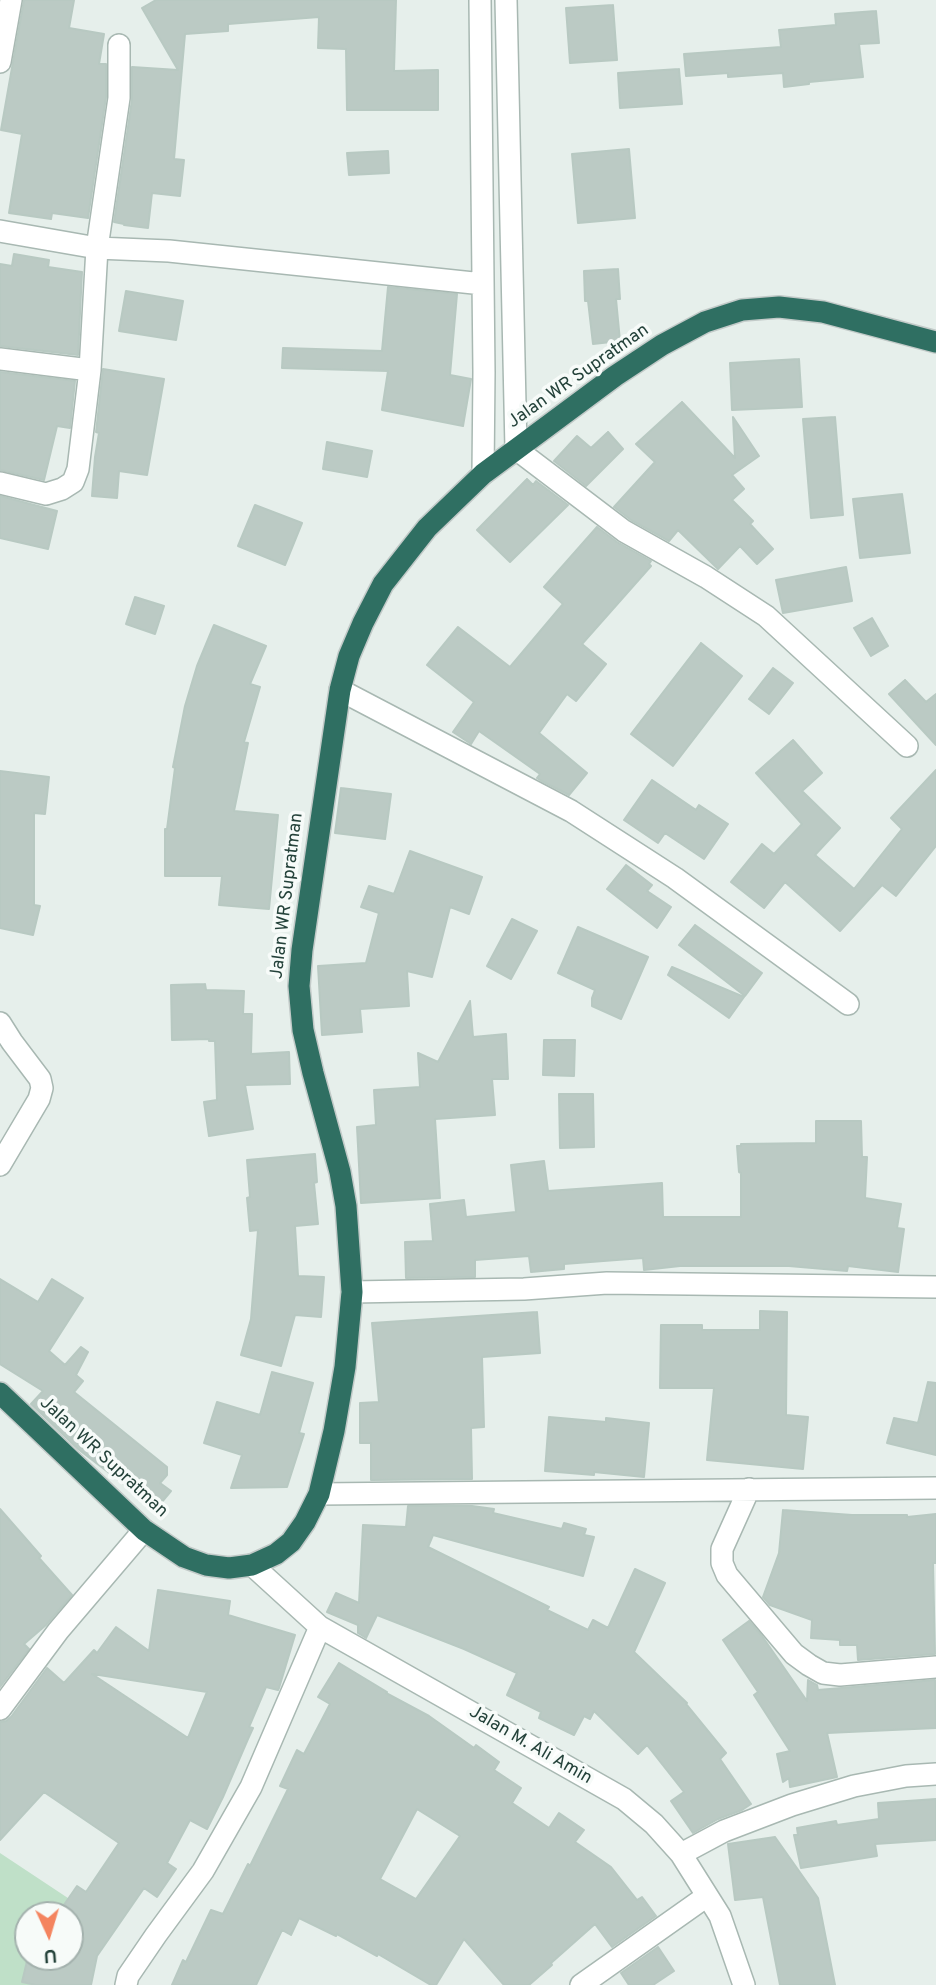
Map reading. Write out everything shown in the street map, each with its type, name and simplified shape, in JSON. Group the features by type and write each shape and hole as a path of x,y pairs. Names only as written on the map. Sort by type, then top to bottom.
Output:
{"highway":[{"name":"Jalan WR Supratman","path":"0,1392 144,1530 184,1557 206,1565 229,1568 252,1565 276,1555 291,1542 319,1494 345,1367 352,1292 342,1183 303,1030 299,986 340,690 349,656 383,584 427,528 483,474 662,345 705,322 741,310 779,307 822,312 936,342"}],"street":[{"path":"0,62 11,0"},
{"path":"480,0 483,474"},
{"path":"506,0 516,449 624,531 706,577 766,616 907,746"},
{"path":"0,483 46,494 73,482 78,469 90,370 97,248 119,98 119,45"},
{"path":"0,231 97,248 169,251 483,284"},
{"path":"0,359 90,370"},
{"path":"340,690 571,811 675,878 848,1004"},
{"path":"0,1023 40,1079 42,1088 39,1098 0,1165"},
{"path":"352,1292 524,1289 607,1283 936,1287"},
{"path":"319,1494 936,1488"},
{"path":"749,1489 722,1549 722,1563 727,1575 794,1654 823,1673 841,1675 936,1667"},
{"path":"0,1709 58,1631 144,1530"},
{"name":"Jalan M. Ali Amin","path":"252,1565 320,1627 624,1799 654,1824 681,1854 720,1916 744,1985"},
{"path":"126,1985 128,1976 156,1934 203,1871 251,1787 320,1627"},
{"path":"681,1854 724,1831 792,1805 854,1786 906,1776 936,1774"},
{"path":"581,1985 708,1896"}],"green space":[{"path":"0,1853 72,1901 14,1901 14,1971 66,1971 62,1985 0,1985"}],"building":[{"path":"24,0 74,0 69,28 104,34 99,64 106,64 106,97 88,218 52,213 51,219 9,213 22,134 1,130"},
{"path":"156,0 396,0 394,71 438,70 438,110 347,110 346,49 318,48 319,17 228,24 228,31 185,34 174,159 184,160 180,196 152,193 148,228 114,222 132,100 132,67 178,70 142,8"},
{"path":"613,5 617,60 570,63 566,8"},
{"path":"876,11 879,43 859,44 863,77 784,87 783,73 728,77 728,73 686,76 684,54 781,47 779,30 836,25 835,14"},
{"path":"679,69 682,104 620,108 618,73"},
{"path":"629,149 635,218 578,223 572,154"},
{"path":"388,151 389,173 349,175 347,153"},
{"path":"14,254 49,260 48,267 82,272 78,355 0,346 0,264 12,266"},
{"path":"618,269 620,299 616,299 620,341 593,344 588,301 585,301 584,271"},
{"path":"388,287 457,294 450,375 471,379 463,426 382,410 388,371 282,368 283,348 382,351"},
{"path":"126,291 183,301 176,340 119,331"},
{"path":"799,359 802,407 732,410 730,363"},
{"path":"103,369 164,379 147,475 119,471 117,498 92,496"},
{"path":"0,372 75,381 70,428 57,426 44,480 0,470"},
{"path":"682,402 735,458 733,417 759,456 732,475 744,489 732,500 753,521 750,524 773,549 757,564 740,546 718,569 678,530 669,541 631,520 614,507 655,462 636,444"},
{"path":"835,417 843,515 811,518 803,419"},
{"path":"608,432 623,449 586,486 554,461 577,436 591,448"},
{"path":"327,442 372,451 367,477 323,469"},
{"path":"527,479 533,485 536,481 568,505 510,562 477,530"},
{"path":"902,494 910,553 860,558 853,499"},
{"path":"0,496 57,511 48,549 0,538"},
{"path":"255,505 302,523 285,565 238,546"},
{"path":"597,527 651,561 651,566 582,644 606,664 576,701 567,694 539,733 587,773 569,795 537,778 540,774 479,731 471,744 453,732 474,702 427,665 458,627 510,667 563,604 544,587"},
{"path":"846,567 852,601 783,613 776,580"},
{"path":"135,597 164,606 155,634 126,624"},
{"path":"872,618 888,646 871,656 854,628"},
{"path":"214,625 266,646 250,684 260,687 244,742 248,743 234,811 278,815 269,909 219,905 222,876 165,876 165,829 175,768 173,767 185,706 197,666"},
{"path":"701,643 742,676 673,766 631,734"},
{"path":"773,668 793,683 769,714 749,699"},
{"path":"905,680 926,702 936,694 936,745 889,694"},
{"path":"793,740 822,773 802,791 840,828 815,855 854,889 902,829 891,818 936,770 936,846 896,896 882,885 840,931 785,882 764,908 731,882 762,844 774,854 802,824 756,773"},
{"path":"0,771 49,777 45,814 34,813 34,905 40,906 33,935 0,928"},
{"path":"652,780 696,810 699,805 728,824 704,859 665,833 658,843 624,820"},
{"path":"341,788 391,794 385,839 335,833"},
{"path":"410,851 482,877 469,914 450,907 432,977 407,971 409,1006 360,1009 362,1032 322,1035 318,966 366,963 379,913 361,907 369,886 394,894"},
{"path":"626,865 652,885 647,891 671,907 657,928 607,889"},
{"path":"512,919 537,931 511,979 487,966"},
{"path":"695,925 762,973 745,996 679,945"},
{"path":"578,927 648,957 621,1019 592,1006 595,990 558,973"},
{"path":"672,967 744,997 729,1018 668,975"},
{"path":"205,984 206,990 244,991 243,1014 252,1014 251,1054 289,1052 290,1084 245,1085 253,1129 209,1136 204,1102 217,1100 215,1041 172,1040 171,985"},
{"path":"470,1001 473,1037 506,1034 508,1079 492,1079 495,1115 435,1119 440,1198 361,1203 357,1127 376,1125 374,1090 420,1087 418,1053 438,1062"},
{"path":"544,1040 575,1040 574,1076 543,1075"},
{"path":"559,1094 593,1094 594,1147 560,1148"},
{"path":"816,1121 861,1121 862,1157 867,1157 865,1198 901,1204 897,1228 904,1229 898,1272 848,1266 847,1271 789,1266 680,1266 644,1270 643,1258 564,1264 564,1269 531,1272 529,1256 475,1260 475,1277 406,1278 405,1242 433,1241 430,1204 464,1200 466,1217 516,1212 511,1165 544,1161 548,1191 662,1183 663,1217 741,1217 741,1173 737,1146 816,1143"},
{"path":"315,1154 317,1182 314,1183 318,1224 295,1226 298,1276 324,1277 321,1317 295,1315 281,1366 241,1355 251,1319 258,1230 250,1231 247,1160"},
{"path":"0,1279 38,1302 52,1279 83,1298 49,1351 65,1365 81,1347 88,1352 76,1375 83,1381 74,1392 167,1467 167,1475 160,1483 171,1491 156,1509 78,1449 31,1404 43,1391 0,1364"},
{"path":"760,1311 787,1312 786,1415 808,1417 803,1469 707,1460 714,1388 660,1388 661,1325 702,1325 702,1330 760,1330"},
{"path":"537,1312 540,1353 482,1357 484,1427 471,1428 472,1479 371,1480 371,1443 360,1443 360,1403 379,1402 372,1323"},
{"path":"272,1372 313,1383 299,1433 304,1434 287,1487 231,1488 242,1455 204,1443 217,1402 260,1415"},
{"path":"928,1382 936,1383 936,1455 887,1443 894,1418 918,1423"},
{"path":"549,1417 606,1422 606,1418 649,1423 644,1477 545,1471"},
{"path":"408,1506 472,1506 494,1509 493,1513 562,1529 564,1523 586,1529 584,1535 594,1537 583,1576 433,1535 428,1547 549,1607 547,1610 588,1630 593,1620 608,1628 635,1569 665,1583 634,1652 687,1703 726,1753 720,1759 751,1804 693,1833 671,1801 684,1792 647,1745 638,1754 594,1711 590,1719 584,1716 574,1735 539,1718 541,1712 507,1695 517,1673 377,1615 366,1638 358,1633 358,1625 327,1612 336,1593 359,1603 363,1525 406,1527"},
{"path":"0,1509 72,1595 46,1625 24,1644 29,1649 0,1687"},
{"path":"783,1510 907,1517 936,1514 936,1563 933,1563 935,1654 858,1660 857,1645 840,1645 840,1640 811,1638 812,1620 770,1605 763,1597 779,1553"},
{"path":"158,1590 230,1601 228,1615 295,1635 279,1688 266,1687 249,1727 253,1728 207,1829 190,1820 167,1863 176,1869 157,1897 144,1888 97,1956 91,1985 36,1985 22,1982 25,1971 84,1971 84,1901 67,1901 77,1886 86,1892 119,1843 44,1792 0,1840 0,1722 11,1717 47,1668 64,1683 94,1650 97,1653 116,1627 149,1651","holes":["92,1674 207,1692 188,1738"]},
{"path":"749,1621 807,1701 808,1680 817,1685 818,1690 935,1680 936,1728 827,1733 837,1777 790,1787 789,1778 783,1782 777,1754 790,1751 754,1695 758,1692 723,1640"},
{"path":"339,1663 429,1716 474,1748 476,1745 499,1762 494,1770 521,1788 512,1803 549,1828 559,1813 584,1830 575,1842 611,1867 637,1900 642,1897 656,1916 612,1947 595,1924 529,1985 504,1985 464,1939 436,1985 431,1985 378,1954 377,1956 337,1934 336,1936 299,1918 291,1935 282,1930 256,1985 172,1985 211,1910 223,1914 248,1864 250,1866 288,1789 280,1786 297,1750 304,1754 330,1704 318,1697","holes":["417,1809 460,1836 416,1899 380,1879"]},
{"path":"936,1799 936,1840 875,1844 877,1856 801,1868 794,1835 798,1835 797,1828 836,1821 837,1825 879,1819 878,1803"},
{"path":"775,1837 818,1898 835,1985 780,1985 763,1897 735,1900 728,1844"},
{"path":"658,1947 674,1971 653,1985 629,1985 621,1973"}]}
